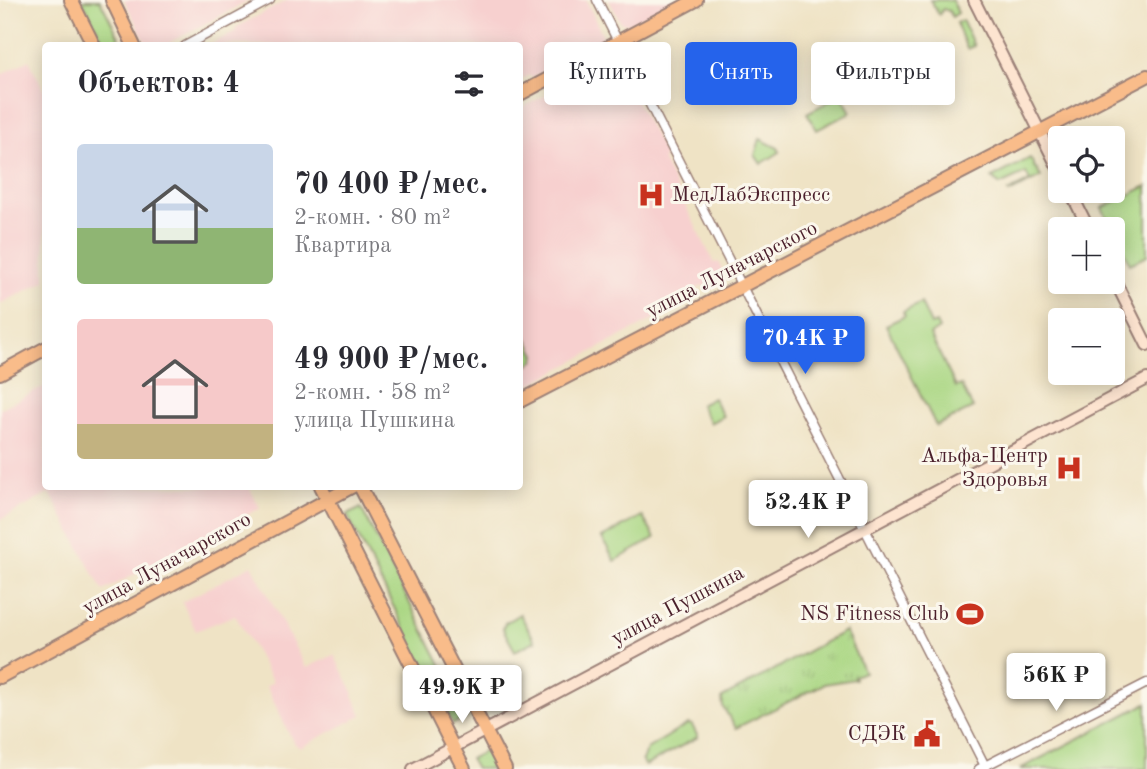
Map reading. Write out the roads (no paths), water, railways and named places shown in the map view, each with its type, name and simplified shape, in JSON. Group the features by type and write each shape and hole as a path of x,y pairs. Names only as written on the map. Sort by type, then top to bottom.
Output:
{"main road":[{"path":"71,0 92,42"},
{"path":"112,0 132,42"},
{"path":"523,92 696,0"},
{"path":"974,0 1048,148"},
{"name":"улица Луначарского","path":"523,399 1147,75"},
{"path":"1122,294 1147,345"},
{"path":"0,373 42,350"},
{"name":"улица Пушкина","path":"413,769 866,527 1052,432 1147,379"},
{"path":"323,490 464,769"},
{"name":"улица Луначарского","path":"0,677 346,490"},
{"path":"362,490 505,769"}],"street":[{"path":"192,42 270,0"},
{"path":"597,0 866,527 982,767 1147,683"}],"place":[{"name":"МедЛабЭкспресс","path":"651,195"},
{"name":"Альфа-Центр Здоровья","path":"1069,468"},
{"name":"NS Fitness Club","path":"970,614"},
{"name":"СДЭК","path":"927,734"}]}
